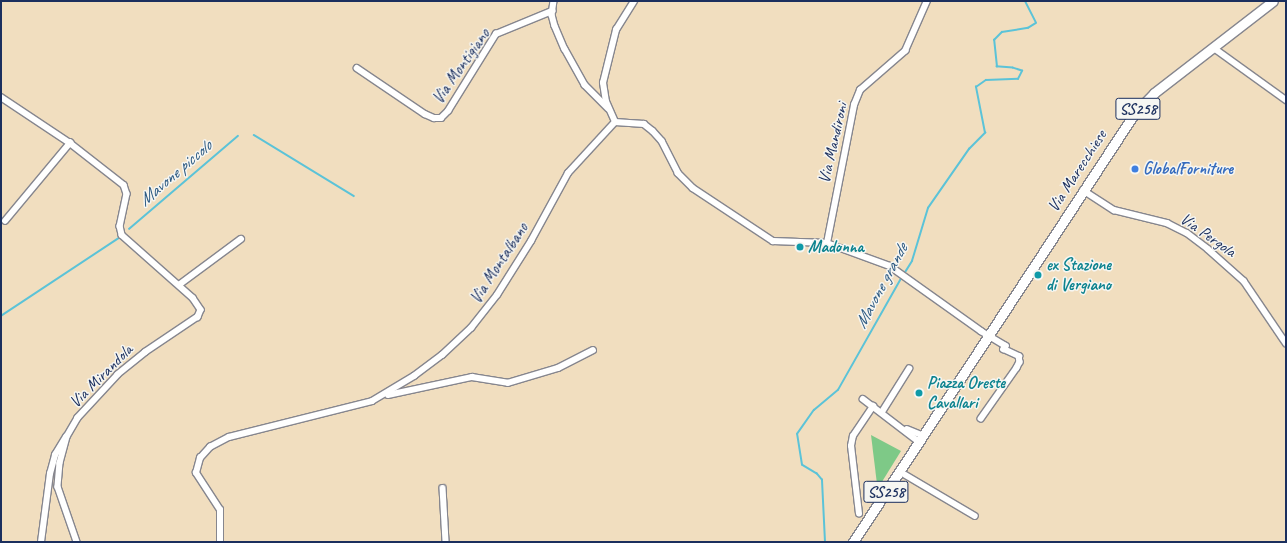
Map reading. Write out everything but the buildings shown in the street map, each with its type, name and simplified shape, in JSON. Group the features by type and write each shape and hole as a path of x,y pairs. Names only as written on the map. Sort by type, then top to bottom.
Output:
{"main road":[{"name":"Via Marecchiese","path":"853,542 1123,129 1144,102 1273,1"}],"street":[{"path":"554,1 552,11 555,26 576,71 585,85 609,109"},
{"path":"634,1 616,30 603,83 609,109 615,122 644,124 662,141 678,173 693,188 773,241 827,243 874,260 902,273 912,282 988,336 1006,346 1004,349 1019,356 1020,362 981,419"},
{"name":"Via Mandironi","path":"827,243 854,105 860,90 905,51 927,1"},
{"name":"Via Montigiano","path":"356,68 425,114 434,118 441,118 448,112 496,34 552,11"},
{"path":"1214,48 1286,100"},
{"name":"Via Mirandola","path":"1,97 70,143 124,185 127,194 120,226 122,235 179,285 199,306 200,314 198,317 146,352 118,375 78,418 67,437 60,463 58,486 77,542"},
{"name":"Via Montalbano","path":"382,397 442,355 484,312 532,241 568,173 615,122"},
{"path":"5,221 70,143"},
{"name":"Via Pergola","path":"1084,190 1114,210 1167,223 1187,233 1208,249 1244,281 1286,343"},
{"path":"179,285 242,239"},
{"name":"Via Montalbano","path":"220,542 220,510 196,473 200,458 210,447 229,437 382,397 472,377 508,383 558,368 593,350"},
{"path":"882,412 909,369"},
{"path":"863,399 920,438"},
{"path":"859,514 851,446 853,436 873,406"},
{"path":"41,542 50,474 55,455 67,437"},
{"path":"899,471 975,516"},
{"path":"443,488 446,542"}],"green space":[{"path":"871,435 901,451 880,485 877,484"}],"waterway":[{"name":"Mavone grande","path":"904,274 912,261 928,208 969,149 985,133 976,87 986,80 1018,79 1022,71 1013,68 997,67 994,40 1002,32 1028,28 1036,23 1025,1"},
{"name":"Mavone piccolo","path":"254,135 354,196"},
{"name":"Mavone piccolo","path":"129,229 238,136"},
{"name":"Mavone piccolo","path":"1,316 119,238"},
{"name":"Mavone grande","path":"825,542 822,480 817,474 802,465 797,434 814,410 838,390 902,277"},
{"name":"Mavone grande","path":"777,542 791,542"}],"place":[{"name":"GlobalForniture","path":"1135,169"},
{"name":"Madonna","path":"800,247"},
{"name":"ex Stazione di Vergiano","path":"1038,275"},
{"name":"Piazza Oreste Cavallari","path":"919,393"}]}
